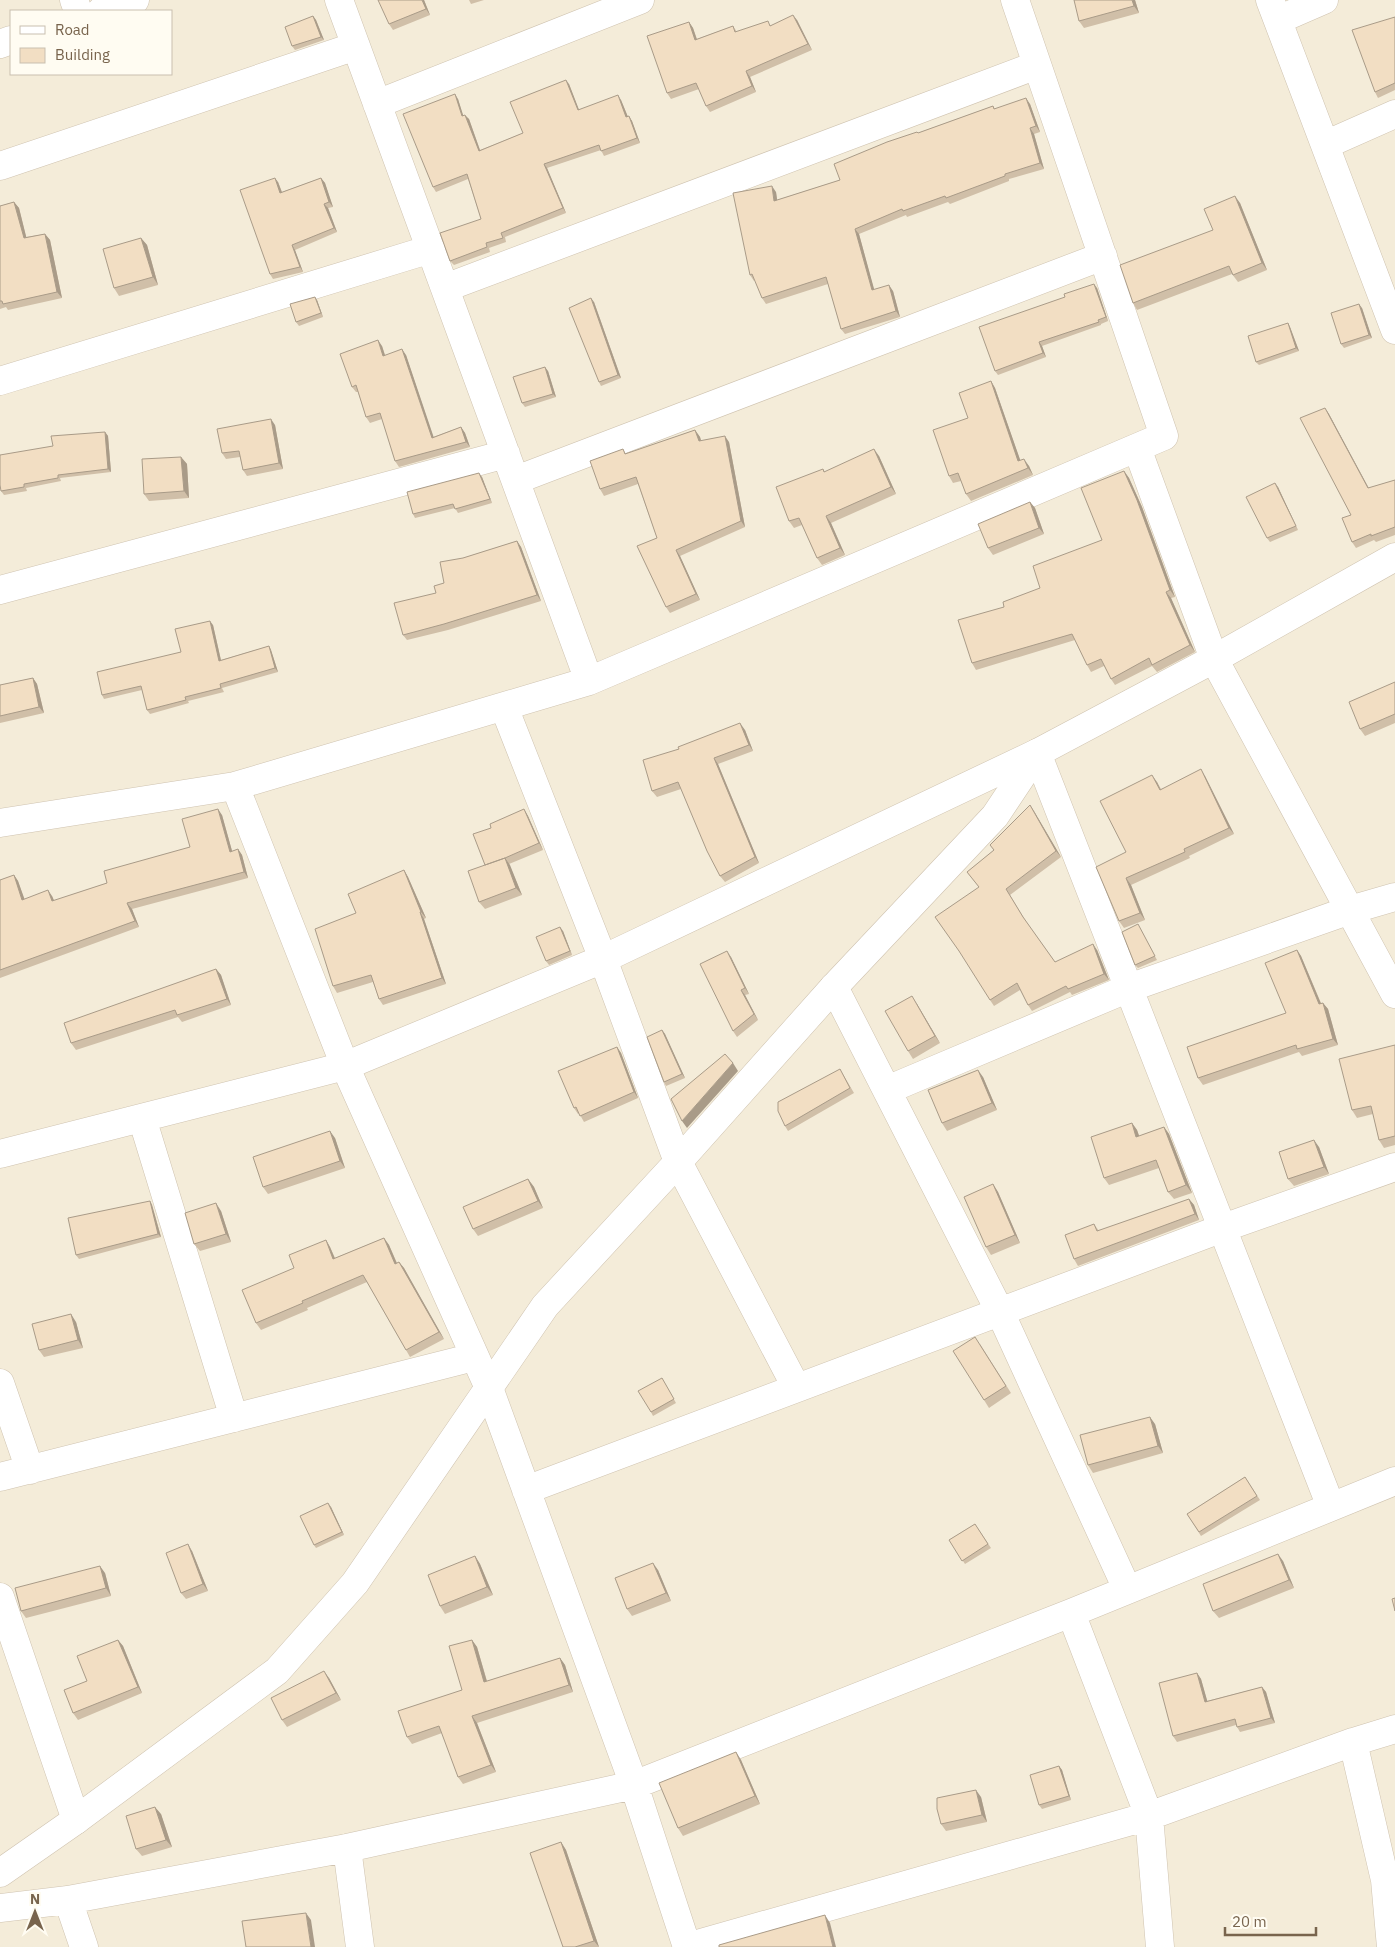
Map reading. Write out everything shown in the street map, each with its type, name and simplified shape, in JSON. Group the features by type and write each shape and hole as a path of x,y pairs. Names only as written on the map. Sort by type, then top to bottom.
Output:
{"street":[{"path":"103,10 135,0"},
{"path":"339,0 590,681"},
{"path":"377,104 640,0"},
{"path":"0,823 236,786 590,681 1164,436 1015,0"},
{"path":"1324,0 1274,10 1395,330"},
{"path":"0,166 356,46"},
{"path":"445,288 1037,65"},
{"path":"1325,145 1395,114"},
{"path":"0,381 431,249"},
{"path":"516,480 1103,256"},
{"path":"1137,448 1214,659 1395,994"},
{"path":"0,590 506,454"},
{"path":"0,1154 345,1066 604,960 1037,753 1214,659 1395,557"},
{"path":"504,707 604,960 678,1162 796,1387"},
{"path":"0,1873 76,1820 277,1672 355,1582 545,1306 678,1162 834,988 995,816 1037,753"},
{"path":"1037,753 1331,1507"},
{"path":"236,786 345,1066 489,1388 634,1785 687,1947 1149,1816 1353,1742 1395,1729"},
{"path":"886,1090 1129,988 1350,910 1395,897"},
{"path":"834,988 1000,1312 1127,1589"},
{"path":"142,1118 234,1418"},
{"path":"526,1490 1223,1228 1395,1167"},
{"path":"0,1477 474,1357"},
{"path":"0,1383 30,1470"},
{"path":"0,1908 68,1900 347,1848 634,1785 1395,1481"},
{"path":"0,1597 76,1820"},
{"path":"1071,1612 1149,1816 1160,1947"},
{"path":"1353,1742 1385,1880 1391,1947"},
{"path":"347,1848 360,1947"},
{"path":"68,1900 84,1947"}],"shaded area":[{"path":"0,0 1395,0 1395,1947 0,1947"}],"building":[{"path":"378,0 422,0 426,9 389,24"},
{"path":"1074,0 1132,0 1134,6 1079,21"},
{"path":"793,15 808,44 746,71 752,86 706,106 696,83 667,93 647,36 689,22 695,40 733,26 735,32 768,21 770,26"},
{"path":"313,16 321,37 292,46 285,27"},
{"path":"1395,17 1395,83 1375,92 1352,30"},
{"path":"566,80 578,110 618,95 626,117 629,116 637,138 601,151 599,145 544,164 563,208 501,233 503,238 486,243 487,247 450,261 440,233 481,219 467,174 433,187 403,114 455,94 462,116 465,115 479,151 523,133 510,102"},
{"path":"1026,98 1036,126 1030,128 1040,163 1005,174 1005,176 946,198 945,196 903,211 902,209 855,229 872,290 889,285 896,311 841,329 826,277 762,298 752,274 750,275 733,193 772,186 774,201 840,180 834,164 887,142 993,106 994,109"},
{"path":"275,178 280,193 321,178 329,202 324,204 334,228 292,245 300,267 270,274 240,190"},
{"path":"1235,196 1262,263 1233,275 1229,266 1133,303 1120,265 1213,230 1204,209"},
{"path":"14,202 24,238 45,234 57,292 3,304 0,301 0,206"},
{"path":"141,238 153,277 114,288 103,249"},
{"path":"1094,284 1106,317 1098,320 1099,322 1039,342 1043,353 995,371 979,327 1065,297 1064,294"},
{"path":"315,297 321,313 296,322 290,304"},
{"path":"591,298 618,375 599,382 569,308"},
{"path":"1359,304 1369,335 1341,344 1331,313"},
{"path":"1288,323 1296,348 1256,362 1248,336"},
{"path":"378,340 383,356 402,349 432,438 461,427 466,442 395,461 380,413 366,417 356,385 352,387 340,354"},
{"path":"545,367 553,394 522,403 513,377"},
{"path":"991,381 1018,461 1024,459 1028,468 966,494 958,473 949,476 933,430 968,418 959,393"},
{"path":"1325,408 1368,488 1395,480 1395,527 1352,542 1342,518 1351,515 1300,418"},
{"path":"271,419 279,463 243,470 239,451 222,453 217,429"},
{"path":"695,430 699,441 725,436 741,521 676,550 696,594 666,607 637,546 657,538 636,477 600,489 590,461 623,449 625,454"},
{"path":"105,432 108,469 58,475 58,478 24,484 24,487 1,491 0,455 53,446 51,436"},
{"path":"874,449 891,487 826,516 840,548 817,558 799,518 789,521 776,487 823,469 824,472"},
{"path":"181,457 184,491 144,494 142,459"},
{"path":"1124,471 1137,500 1170,590 1166,592 1190,645 1152,665 1149,658 1111,679 1101,659 1087,665 1072,634 972,663 958,620 1004,607 1003,602 1040,588 1033,566 1102,540 1081,488"},
{"path":"479,473 490,499 455,509 453,504 413,514 407,492"},
{"path":"1275,483 1296,526 1267,538 1246,497"},
{"path":"1030,502 1039,528 988,548 978,524"},
{"path":"517,541 537,595 403,635 394,603 436,593 434,586 444,583 440,562 463,558"},
{"path":"210,621 219,661 269,646 275,668 220,684 221,688 185,697 186,700 147,710 141,686 102,695 97,672 181,652 175,629"},
{"path":"33,678 39,707 0,716 0,685"},
{"path":"1395,682 1395,714 1360,729 1349,702"},
{"path":"740,723 749,745 714,758 755,857 720,876 707,851 678,782 652,791 643,760 679,749 678,747"},
{"path":"1201,769 1229,828 1184,849 1185,852 1126,878 1140,913 1119,921 1096,867 1126,852 1100,801 1152,775 1160,790"},
{"path":"1030,805 1056,851 1006,889 1055,962 1093,944 1104,974 1068,989 1066,986 1028,1005 1017,983 990,1000 935,917 979,887 967,872 994,850 990,845"},
{"path":"218,809 230,852 238,849 244,872 127,903 135,921 0,970 0,880 14,875 22,900 48,890 52,901 107,883 104,871 190,847 182,819"},
{"path":"524,809 539,843 485,865 473,834 491,828 490,824"},
{"path":"505,858 516,888 479,902 468,871"},
{"path":"404,870 421,912 442,978 379,999 371,975 333,986 315,929 356,913 348,894"},
{"path":"1138,924 1155,956 1135,965 1122,932"},
{"path":"560,927 570,951 546,961 536,937"},
{"path":"1297,950 1319,1004 1323,1003 1333,1039 1297,1049 1296,1045 1198,1078 1187,1047 1286,1013 1265,963"},
{"path":"727,951 745,988 741,990 754,1014 733,1031 700,964"},
{"path":"216,969 227,999 177,1015 175,1010 71,1043 64,1023"},
{"path":"912,996 935,1036 908,1051 885,1011"},
{"path":"662,1030 682,1074 664,1082 647,1037"},
{"path":"1395,1045 1395,1136 1379,1140 1371,1106 1352,1110 1339,1059"},
{"path":"617,1047 634,1092 580,1116 576,1107 574,1108 558,1071"},
{"path":"725,1054 733,1063 682,1121 671,1099"},
{"path":"840,1069 850,1088 785,1126 778,1111 778,1102"},
{"path":"978,1070 992,1103 942,1123 928,1090"},
{"path":"1132,1123 1136,1137 1164,1127 1186,1185 1168,1192 1156,1160 1104,1178 1091,1137"},
{"path":"330,1131 340,1161 263,1187 253,1157"},
{"path":"1314,1140 1324,1167 1288,1179 1279,1152"},
{"path":"528,1179 538,1201 473,1229 463,1207"},
{"path":"993,1184 1015,1235 986,1247 964,1197"},
{"path":"1189,1199 1195,1214 1074,1259 1065,1235 1094,1224 1097,1231"},
{"path":"150,1201 158,1234 76,1255 68,1218"},
{"path":"216,1203 226,1234 194,1244 185,1213"},
{"path":"384,1238 395,1264 399,1262 439,1332 406,1350 363,1275 256,1323 242,1290 294,1268 289,1255 326,1240 333,1259"},
{"path":"71,1314 78,1340 39,1350 32,1324"},
{"path":"975,1337 1006,1386 984,1400 953,1351"},
{"path":"662,1378 674,1399 651,1412 638,1391"},
{"path":"1150,1417 1158,1446 1088,1465 1080,1435"},
{"path":"1245,1477 1257,1496 1199,1532 1187,1514"},
{"path":"328,1503 342,1532 314,1545 300,1516"},
{"path":"975,1524 988,1544 962,1561 949,1540"},
{"path":"188,1544 203,1584 181,1593 166,1553"},
{"path":"1278,1554 1289,1580 1213,1611 1203,1584"},
{"path":"475,1556 487,1587 440,1606 428,1575"},
{"path":"653,1563 666,1593 627,1609 615,1578"},
{"path":"100,1566 106,1588 21,1611 15,1588"},
{"path":"1395,1598 1395,1611 1392,1599"},
{"path":"118,1640 138,1687 73,1713 64,1690 87,1681 77,1656"},
{"path":"472,1640 484,1682 560,1658 569,1685 472,1716 491,1765 458,1777 439,1726 407,1737 398,1711 462,1690 449,1646"},
{"path":"324,1671 336,1693 282,1720 271,1698"},
{"path":"1197,1673 1205,1702 1262,1687 1271,1718 1237,1727 1235,1719 1173,1736 1159,1683"},
{"path":"736,1752 755,1796 678,1828 659,1783"},
{"path":"1059,1766 1069,1796 1039,1805 1030,1775"},
{"path":"976,1790 982,1815 941,1824 937,1809 937,1798"},
{"path":"155,1807 166,1840 136,1849 126,1816"},
{"path":"561,1842 594,1941 575,1947 563,1947 530,1853"},
{"path":"306,1913 311,1947 246,1947 242,1921"},
{"path":"825,1915 833,1947 719,1947 719,1945"}]}
